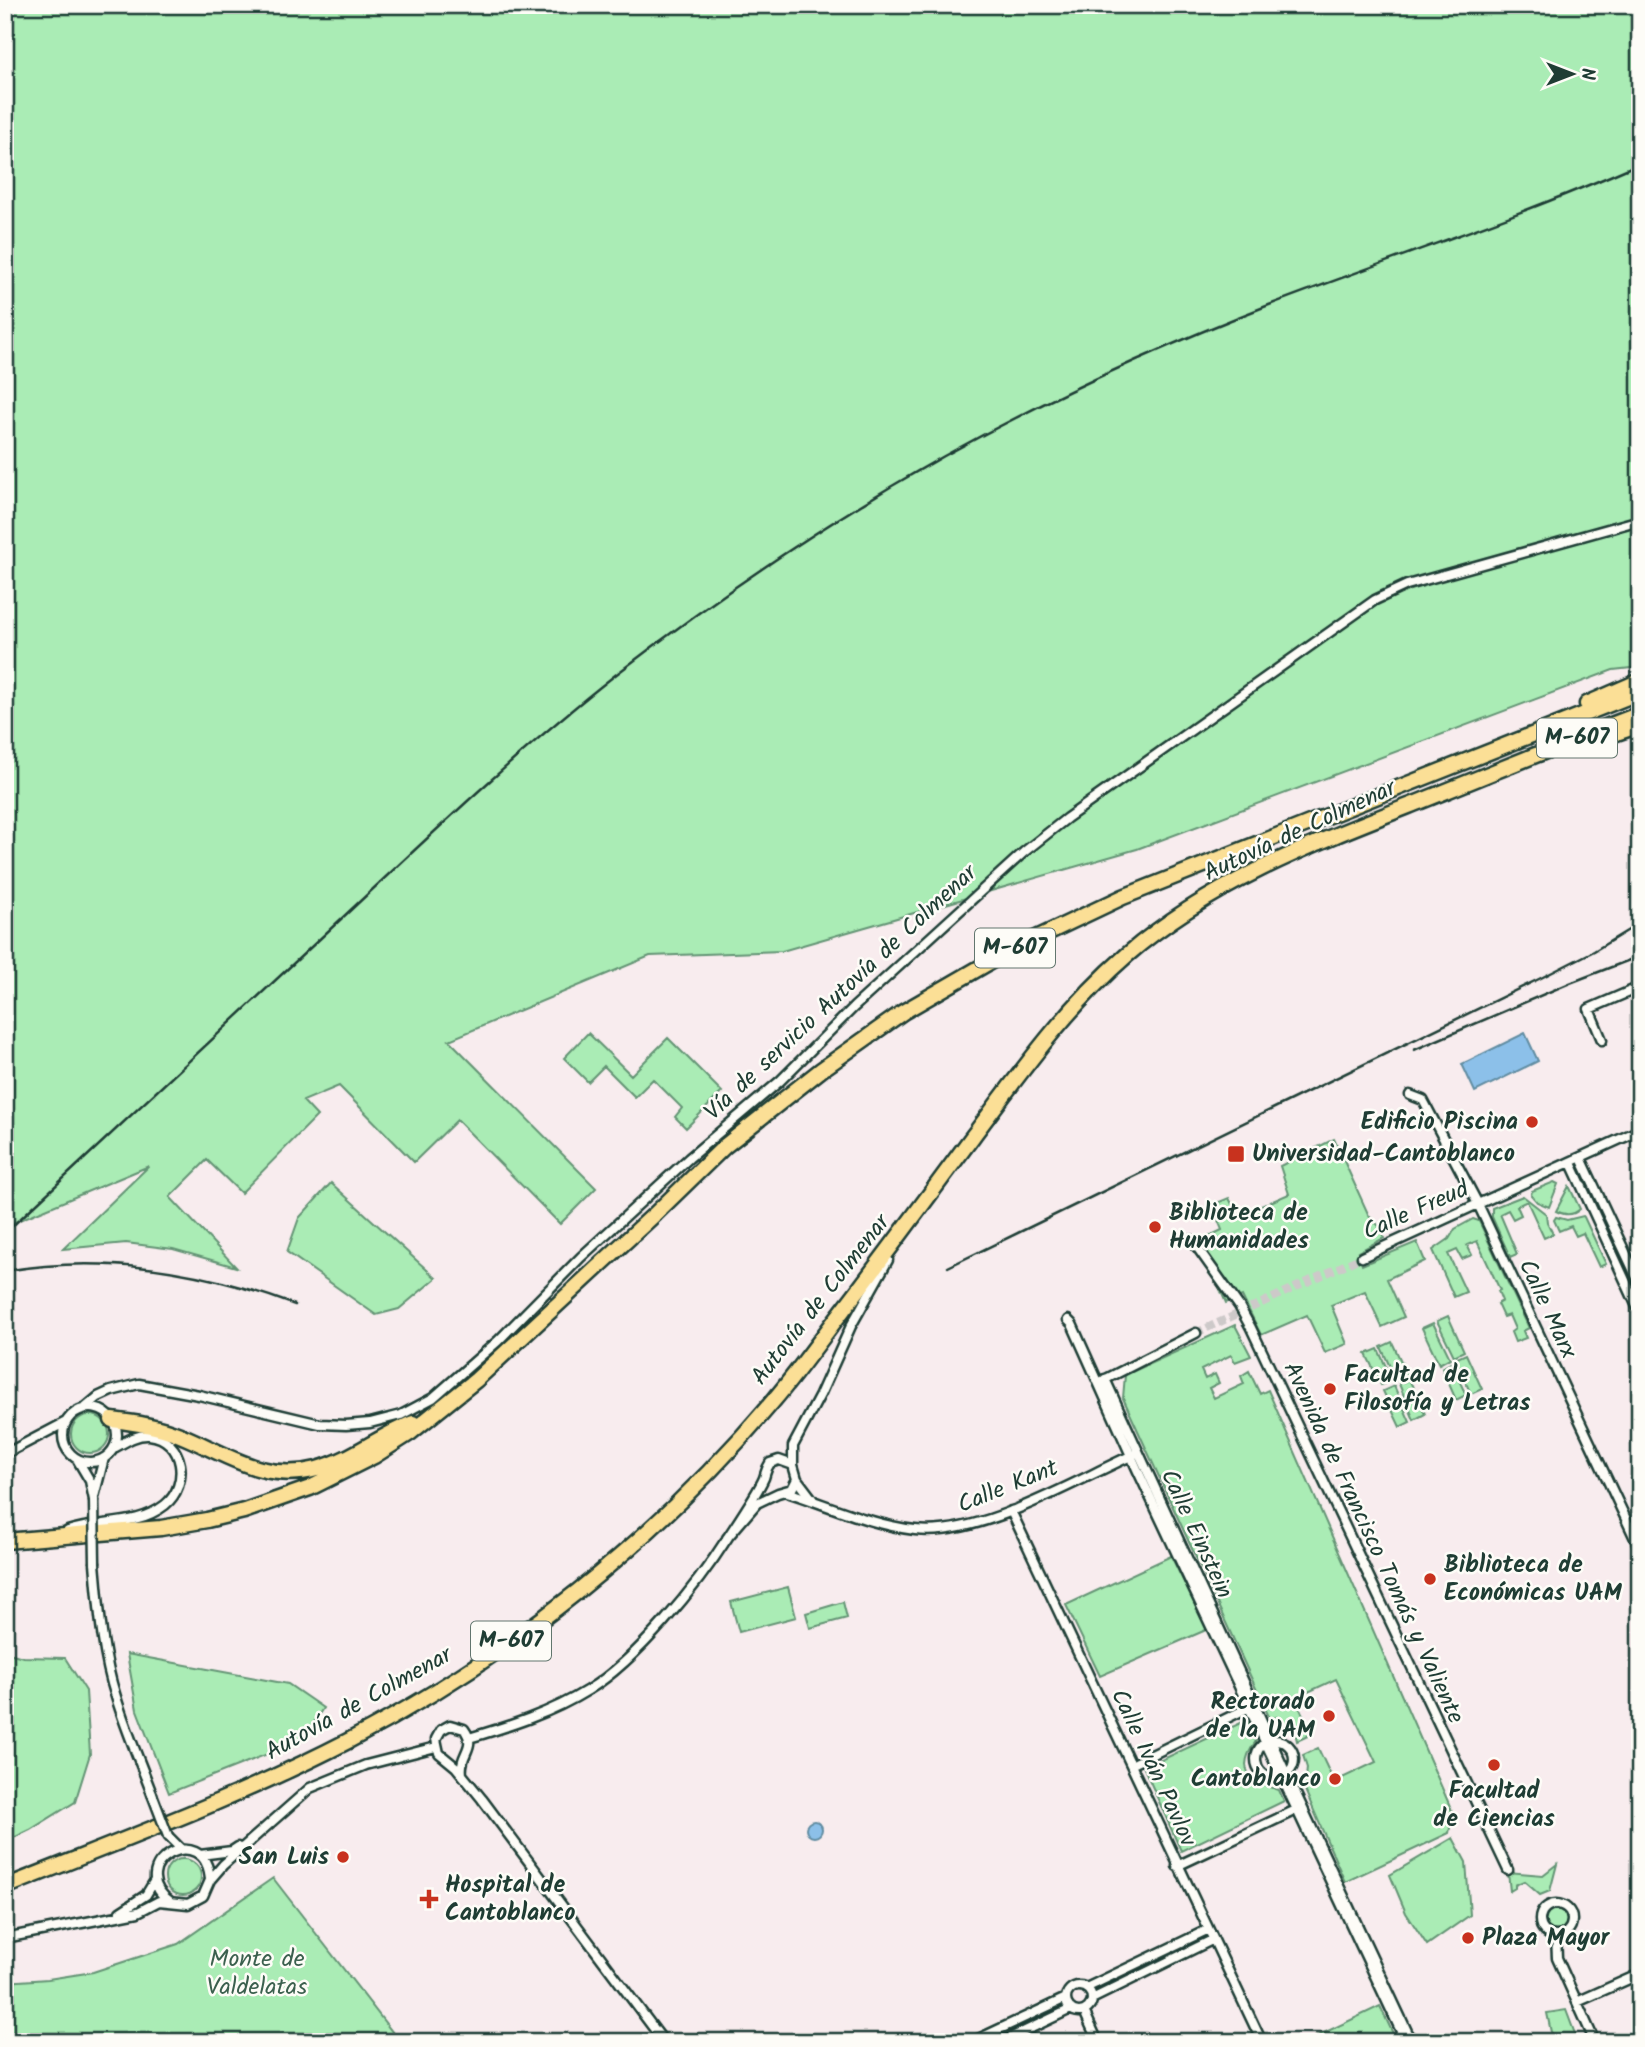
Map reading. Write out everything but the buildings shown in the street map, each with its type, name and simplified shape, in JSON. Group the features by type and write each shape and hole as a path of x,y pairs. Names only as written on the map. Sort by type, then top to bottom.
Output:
{"highway":[{"path":"1535,732 1601,696 1640,681"},
{"name":"Autovía de Colmenar","path":"5,1541 161,1528 207,1520 310,1488 363,1461 410,1433 512,1348 725,1146 821,1070 903,1012 1007,952 1123,897 1640,692"},
{"name":"Autovía de Colmenar","path":"5,1887 252,1787 348,1741 439,1690 532,1627 611,1564 690,1491 774,1400 900,1236 1030,1059 1074,1006 1129,953 1194,905 1257,870 1341,832 1640,713"},
{"path":"1514,763 1562,754 1640,725"},
{"path":"113,1420 149,1425 258,1470 279,1472 314,1470 339,1462 400,1428 431,1417"}],"street":[{"name":"Vía de servicio Autovía de Colmenar","path":"85,1408 111,1391 139,1384 199,1395 320,1424 346,1425 370,1423 401,1415 433,1398 498,1341 581,1257 689,1158 780,1081 854,1007 1024,852 1067,818 1375,600 1407,585 1640,520"},
{"path":"1602,1040 1589,1009 1640,987"},
{"name":"Calle Marx","path":"1410,1095 1423,1100 1478,1204 1640,1549"},
{"name":"Calle Freud","path":"1362,1257 1640,1130"},
{"path":"1581,1158 1640,1284"},
{"path":"1571,1163 1640,1313"},
{"path":"813,1500 797,1479 793,1465 793,1446 820,1395 851,1326 900,1236"},
{"name":"Avenida de Francisco Tomás y Valiente","path":"1192,1240 1239,1306 1251,1328 1508,1870"},
{"name":"Calle Einstein","path":"1068,1320 1102,1380 1406,2042"},
{"path":"1102,1380 1196,1333"},
{"path":"5,1454 66,1422 85,1408 100,1410 113,1420 117,1440 114,1447 104,1458 95,1462 77,1459 69,1454 64,1445 62,1436 66,1422"},
{"path":"52,1537 84,1525 132,1520 164,1506 176,1493 182,1474 180,1462 166,1442 141,1436 114,1447"},
{"name":"Calle Kant","path":"782,1492 872,1520 914,1530 941,1531 967,1527 1010,1511 1134,1454"},
{"path":"93,1500 104,1458"},
{"path":"77,1459 90,1481 101,1633 116,1696 168,1836 181,1849"},
{"path":"727,1538 764,1477 767,1467 774,1461 785,1460 793,1465"},
{"path":"764,1477 769,1488 782,1492"},
{"path":"469,1738 520,1723 557,1707 589,1690 618,1668 674,1609 757,1503 792,1489 797,1479"},
{"name":"Calle Iván Pavlov","path":"1010,1511 1262,2042"},
{"path":"1130,1765 1252,1706"},
{"path":"462,1774 463,1756 470,1746 469,1738 464,1729 450,1725 437,1734 436,1747 462,1774 664,2042"},
{"name":"Calle Einstein","path":"1268,1741 1282,1741 1293,1754 1293,1765 1284,1775 1270,1777 1258,1767 1258,1751 1268,1741"},
{"path":"210,1880 249,1840 310,1788 366,1765 436,1747"},
{"path":"445,1758 463,1756"},
{"path":"1177,1866 1299,1809"},
{"name":"Calle Einstein","path":"1299,1809 1412,2042"},
{"path":"111,1917 146,1895 166,1855 168,1836"},
{"path":"166,1855 181,1849 201,1855 232,1851 249,1840"},
{"path":"5,1938 138,1912 159,1901 179,1905 196,1901 208,1888 210,1880 210,1871 201,1855"},
{"path":"155,1880 158,1889 170,1902"},
{"path":"1554,1903 1564,1905 1573,1919 1570,1929 1556,1936 1542,1928 1540,1918 1545,1908 1554,1903"},
{"path":"1086,1989 1207,1930"},
{"path":"1556,1936 1557,1958 1595,2042"},
{"path":"1084,2011 1092,1999 1212,1940"},
{"path":"1577,2002 1640,1974"},
{"path":"972,2042 1066,1998 1071,1988 1078,1986 1086,1989 1092,1999"},
{"path":"1066,1998 1071,2009"},
{"path":"1002,2042 1071,2009 1084,2011"},
{"path":"1084,2011 1098,2042"}],"green space":[{"path":"5,5 1640,5 1640,667 1613,670 1137,849 782,951 650,956 449,1040 596,1188 560,1224 457,1120 414,1162 339,1086 303,1101 317,1116 241,1193 207,1160 170,1197 236,1267 173,1249 126,1243 63,1249 149,1166 5,1226"},
{"path":"588,1033 631,1075 668,1038 722,1092 686,1128 675,1117 682,1108 653,1079 635,1097 604,1066 588,1082 564,1058"},
{"path":"1334,1139 1369,1216 1379,1226 1384,1238 1358,1252 1362,1265 1417,1242 1425,1261 1387,1279 1404,1317 1382,1327 1365,1291 1331,1305 1347,1344 1325,1353 1307,1315 1261,1335 1242,1296 1226,1303 1199,1241 1222,1230 1212,1205 1229,1198 1238,1216 1289,1194 1280,1166"},
{"path":"1554,1182 1558,1184 1549,1207 1537,1202 1531,1195 1532,1191"},
{"path":"331,1183 436,1278 399,1309 376,1315 287,1252 299,1218"},
{"path":"1569,1186 1580,1209 1565,1214 1556,1211"},
{"path":"1523,1196 1546,1214 1553,1234 1544,1238 1527,1201 1517,1206 1521,1215 1513,1219 1508,1210 1500,1214 1517,1254 1510,1257 1492,1217 1492,1208"},
{"path":"1583,1216 1606,1264 1599,1267 1583,1233 1576,1236 1571,1226 1559,1231 1554,1220 1556,1217 1567,1220"},
{"path":"1473,1219 1479,1221 1529,1328 1523,1331 1526,1338 1515,1342 1511,1332 1515,1329 1509,1315 1503,1317 1497,1304 1502,1301 1498,1291 1500,1290 1477,1241 1467,1245 1472,1255 1462,1259 1457,1250 1448,1254 1466,1292 1454,1297 1433,1250 1449,1239 1455,1229"},
{"path":"1448,1316 1464,1351 1454,1356 1437,1321"},
{"path":"1433,1323 1450,1358 1439,1364 1422,1328"},
{"path":"1235,1325 1251,1356 1235,1362 1231,1355 1201,1370 1205,1379 1215,1374 1219,1383 1209,1388 1214,1398 1244,1384 1241,1376 1249,1371 1260,1394 1268,1390 1453,1813 1449,1833 1345,1882 1301,1781 1306,1778 1307,1768 1303,1755 1318,1748 1334,1782 1376,1762 1336,1679 1295,1698 1312,1734 1297,1741 1290,1726 1282,1726 1277,1717 1270,1719 1123,1398 1125,1375"},
{"path":"1392,1342 1407,1374 1396,1380 1381,1347"},
{"path":"1378,1349 1392,1380 1381,1385 1366,1354"},
{"path":"1466,1354 1482,1389 1471,1394 1455,1359"},
{"path":"1451,1363 1466,1395 1456,1400 1442,1368"},
{"path":"1409,1379 1425,1414 1414,1420 1399,1384"},
{"path":"1394,1386 1410,1422 1400,1427 1383,1391"},
{"path":"90,1415 104,1420 109,1434 104,1448 90,1453 76,1448 71,1434 76,1420"},
{"path":"1171,1556 1206,1630 1100,1676 1066,1605"},
{"path":"788,1587 796,1617 739,1632 731,1602"},
{"path":"843,1602 847,1618 810,1628 806,1613"},
{"path":"5,1652 23,1657 65,1658 86,1691 90,1754 75,1802 5,1842"},
{"path":"127,1654 288,1684 323,1708 303,1740 169,1793 137,1710"},
{"path":"1247,1720 1256,1741 1247,1760 1248,1773 1260,1783 1279,1790 1284,1801 1181,1851 1144,1768"},
{"path":"1453,1838 1466,1862 1470,1915 1427,1945 1406,1913 1390,1875"},
{"path":"183,1859 196,1864 201,1877 196,1890 183,1895 170,1890 165,1877 170,1864"},
{"path":"1557,1864 1550,1891 1540,1895 1524,1881 1510,1891 1508,1872 1543,1875"},
{"name":"Monte de Valdelatas","path":"273,1878 400,2042 5,2042 5,1982 93,1972 178,1944"},
{"path":"1556,1908 1567,1915 1568,1920 1561,1931 1556,1932 1545,1925 1544,1920 1551,1909"},
{"path":"1380,2006 1397,2042 1305,2042"},
{"path":"1566,2010 1578,2042 1549,2042 1552,2037 1547,2013"}],"water":[{"path":"1525,1033 1538,1061 1475,1092 1462,1064"},
{"path":"811,1821 817,1821 822,1829 820,1835 811,1837 806,1832 806,1826"}],"tunnel":[{"path":"1196,1333 1362,1257"}],"railway":[{"path":"5,1233 535,741 654,646 816,533 944,456 1063,394 1145,356 1269,305 1502,219 1640,163"},
{"path":"948,1267 1539,979 1594,951 1640,923"},
{"path":"1414,1050 1640,956"},
{"path":"5,1271 79,1264 152,1268 224,1283 295,1305"}],"place":[{"name":"Edificio Piscina","path":"1532,1122"},
{"name":"Universidad-Cantoblanco","path":"1236,1154"},
{"name":"Biblioteca de Humanidades","path":"1155,1227"},
{"name":"Facultad de Filosofía y Letras","path":"1330,1389"},
{"name":"Biblioteca de Económicas UAM","path":"1430,1579"},
{"name":"Rectorado de la UAM","path":"1329,1716"},
{"name":"Facultad de Ciencias","path":"1494,1765"},
{"name":"Cantoblanco","path":"1335,1779"},
{"name":"San Luis","path":"343,1857"},
{"name":"Hospital de Cantoblanco","path":"429,1899"},
{"name":"Plaza Mayor","path":"1468,1938"}]}
